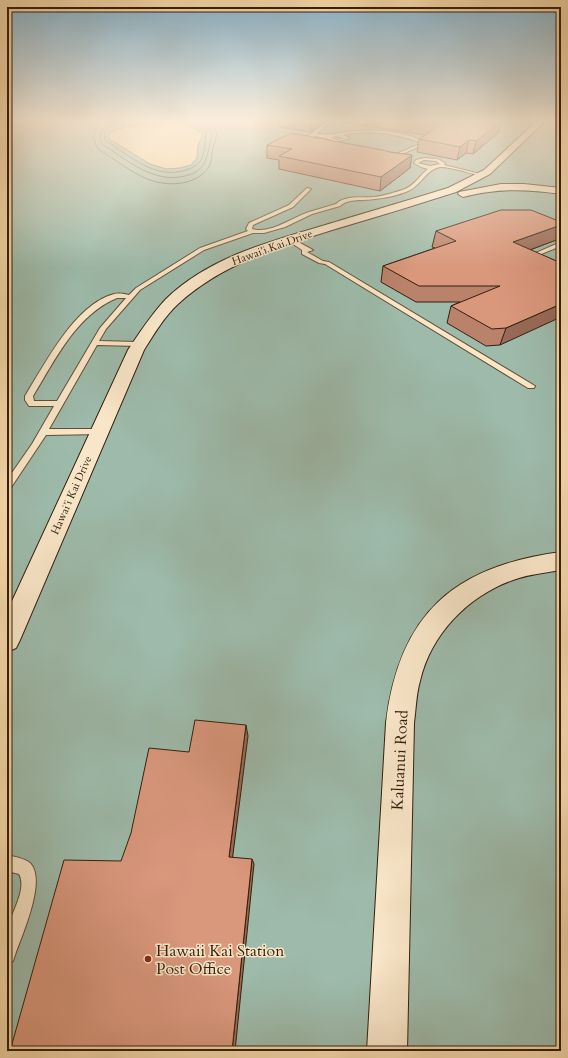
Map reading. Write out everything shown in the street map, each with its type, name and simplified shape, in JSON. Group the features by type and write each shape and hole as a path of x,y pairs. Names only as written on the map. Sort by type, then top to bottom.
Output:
{"main road":[{"name":"Hawai’i Kai Drive","path":"7,640 15,602 98,432 138,344 162,311 182,292 199,279 244,255 289,239 452,190 482,175 488,169"},
{"path":"482,175 561,190"},
{"path":"389,209 438,201 493,186 518,186 561,190"},
{"name":"Kaluanui Road","path":"387,1051 400,723 403,695 409,670 418,648 430,628 444,611 459,597 496,575 530,565 561,561"}],"lane":[{"path":"421,169 422,176"},
{"path":"7,487 44,432 103,328 131,296 144,285 202,249 252,231 283,226 305,215 338,205 367,201 368,199 406,190 414,186 422,176 430,169"},
{"path":"457,169 482,175"},
{"path":"252,231 249,229 251,224 285,210 308,189"},
{"path":"285,210 292,211"},
{"path":"298,213 305,215"},
{"path":"289,239 305,249 304,253 320,262 328,263 531,386"},
{"path":"527,258 561,244"},
{"path":"60,403 32,404 29,400 29,396 63,341 96,304 116,295 122,294 131,296"},
{"path":"94,343 138,344"},
{"path":"44,432 98,432"},
{"path":"7,863 17,863 24,868 29,879 29,892 7,955"}],"water":[{"path":"7,169 561,169 561,1051 7,1051"}],"building":[{"path":"344,169 392,169 381,177"},
{"path":"501,210 531,210 561,222 561,225 513,242 561,263 561,304 506,328 492,329 451,306 500,286 419,286 383,266 456,241 436,231"},
{"name":"Hawaii Kai Station Post Office","path":"195,720 246,725 229,857 252,859 232,1051 10,1051 64,860 121,861 131,833 149,748 189,752"}],"place":[{"name":"Hawaii Kai Station Post Office","path":"148,959"}]}
